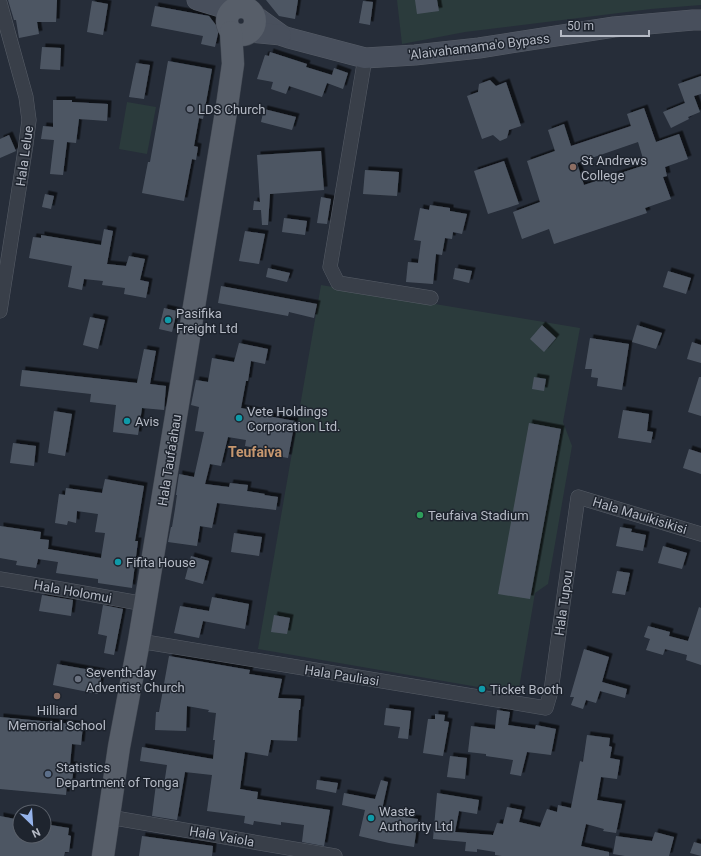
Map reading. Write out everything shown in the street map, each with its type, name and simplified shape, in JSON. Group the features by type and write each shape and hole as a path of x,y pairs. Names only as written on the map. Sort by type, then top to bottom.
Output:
{"main road":[{"path":"198,1 241,16"},
{"name":"'Alaivahamama'o Bypass","path":"241,16 283,36 366,58 415,55 478,48 614,27 701,20"},
{"name":"Hala Taufa'ahau","path":"103,856 119,747 139,641 241,16"}],"street":[{"name":"Hala Lelue","path":"0,3 26,97 29,120 0,309"},
{"path":"366,58 330,267 338,283 431,298"},
{"name":"Hala Mauikisikisi","path":"578,497 701,534"},
{"name":"Hala Tupou","path":"546,708 552,691 578,497"},
{"name":"Hala Holomui","path":"0,579 145,604"},
{"name":"Hala Pauliasi","path":"139,641 546,708"},
{"name":"Hala Vaiola","path":"109,817 335,856"}],"shaded area":[{"path":"397,0 701,0 701,5 651,9 465,32 402,44"},
{"path":"127,102 156,107 147,154 119,149"},
{"name":"Teufaiva Stadium","path":"321,285 580,328 563,422 572,446 548,584 535,593 518,694 258,649"}],"building":[{"path":"8,0 57,0 56,22 37,22 39,34 19,38 16,20 14,20"},
{"path":"266,0 298,0 295,19 279,16"},
{"path":"415,0 437,0 439,11 417,14"},
{"path":"92,1 108,4 103,35 87,32"},
{"path":"363,1 373,2 370,25 359,23"},
{"path":"155,6 209,16 219,29 215,47 201,44 203,36 151,26"},
{"path":"42,47 61,48 60,70 40,69"},
{"path":"270,52 307,64 306,67 332,75 334,68 348,73 343,89 327,83 322,97 289,86 286,94 271,89 273,82 257,79 265,55 269,56"},
{"path":"168,61 212,69 203,119 199,118 194,146 198,147 196,160 192,159 184,201 142,193 148,162 150,162"},
{"path":"136,63 150,65 144,99 129,97"},
{"path":"701,76 701,94 694,96 700,112 688,117 689,119 671,128 663,112 685,103 678,84"},
{"path":"490,80 496,86 506,82 521,126 509,130 507,138 500,141 493,135 482,139 467,96 478,92 479,84"},
{"path":"53,100 72,100 72,102 108,104 107,121 79,119 76,143 67,142 63,175 50,174 54,140 41,139 43,126 53,127"},
{"path":"644,108 656,142 679,134 688,159 665,167 667,176 663,177 671,199 645,208 647,213 554,244 549,229 522,239 513,212 540,202 527,161 555,151 548,130 564,124 571,146 631,126 627,114","holes":["638,142 645,165 584,185 577,163"]},
{"path":"264,109 296,117 292,130 261,122"},
{"path":"9,135 16,151 0,158 0,139"},
{"path":"321,151 324,190 270,194 268,225 262,225 261,210 253,210 254,201 260,202 257,155"},
{"path":"504,161 519,204 488,214 474,171"},
{"path":"365,170 399,172 397,196 363,194"},
{"path":"45,194 54,196 51,209 42,207"},
{"path":"321,197 331,199 327,224 317,223"},
{"path":"430,205 450,208 450,211 467,214 462,234 453,232 452,239 445,238 442,255 436,254 433,284 406,282 408,262 418,263 421,241 414,240 420,208 429,210"},
{"path":"284,218 307,221 305,235 282,232"},
{"path":"104,229 113,231 107,264 126,266 129,256 145,259 140,280 149,282 146,298 124,294 125,288 102,285 103,281 84,279 82,290 68,287 72,266 29,258 33,237 41,238 41,235 101,245"},
{"path":"245,231 265,234 259,264 239,261"},
{"path":"268,268 290,273 287,282 266,277"},
{"path":"455,268 472,271 469,283 453,279"},
{"path":"668,271 691,278 686,294 663,287"},
{"path":"221,286 317,304 314,318 289,312 288,316 218,303"},
{"name":"Pasifika Freight Ltd","path":"164,308 177,311 172,332 159,329"},
{"path":"90,317 105,320 98,349 83,345"},
{"path":"542,325 556,338 544,352 530,339"},
{"path":"637,325 662,333 656,349 632,342"},
{"path":"590,338 629,344 622,390 597,386 598,378 591,377 592,369 585,369"},
{"path":"692,342 701,345 701,363 687,359"},
{"path":"239,343 268,349 265,364 251,361 248,381 246,381 241,408 268,413 268,416 295,421 288,458 261,453 262,449 245,446 246,440 228,437 221,466 210,464 205,484 229,487 230,483 248,485 247,491 278,497 276,510 217,503 212,528 200,526 197,546 168,542 175,509 179,474 194,477 204,432 195,431 199,407 191,405 196,380 208,382 212,358 234,362"},
{"path":"144,349 156,351 150,384 166,386 164,410 142,408 138,435 113,432 116,405 90,402 91,394 20,386 22,370 137,383"},
{"path":"534,377 546,379 544,391 532,389"},
{"path":"699,377 701,377 701,416 688,412"},
{"path":"623,410 649,414 647,431 653,432 651,443 618,438"},
{"path":"54,411 72,414 65,456 48,453"},
{"path":"529,423 561,429 530,599 498,594"},
{"path":"13,443 36,446 34,466 10,463"},
{"path":"689,449 701,453 701,474 683,468"},
{"path":"105,479 144,486 135,541 138,541 132,588 98,583 98,579 56,573 58,562 38,559 36,568 16,565 17,561 0,558 0,526 41,532 40,539 49,540 48,549 101,558 105,533 95,532 98,514 77,511 76,523 68,521 67,525 55,523 59,494 65,495 66,488 102,493"},
{"path":"620,527 632,529 631,532 646,535 643,551 616,546"},
{"path":"234,533 262,537 259,556 231,552"},
{"path":"663,546 687,553 682,569 658,563"},
{"path":"191,556 209,561 203,584 185,579"},
{"path":"617,571 630,573 625,595 612,593"},
{"path":"42,595 73,600 71,616 39,611"},
{"path":"212,597 249,604 245,629 203,621 199,638 174,633 180,606 209,611"},
{"path":"103,605 123,609 114,655 104,653 107,636 98,634"},
{"path":"699,607 701,608 701,665 686,660 687,655 665,649 663,655 646,650 650,639 644,637 648,626 670,632 669,636 688,641"},
{"path":"274,615 290,618 287,634 271,632"},
{"path":"584,649 609,657 602,682 627,689 625,698 600,691 596,703 586,700 583,709 571,705 574,697 570,697"},
{"path":"169,656 250,670 249,674 282,679 278,698 301,699 297,741 271,740 268,756 245,752 240,789 258,792 257,799 330,810 324,846 302,842 304,825 281,822 281,825 254,821 253,825 244,823 245,816 207,811 212,775 185,772 177,820 152,816 156,784 164,785 167,765 140,761 142,747 213,759 215,740 213,740 216,713 208,712 209,710 187,706 186,731 155,730 156,712 159,712"},
{"name":"Seventh-day Adventist Church","path":"57,664 102,672 98,694 53,685"},
{"path":"386,708 411,711 408,739 398,738 400,727 384,725"},
{"path":"497,710 510,712 508,725 535,729 536,725 556,729 551,755 527,752 521,776 510,774 513,760 468,752 471,726 495,729"},
{"path":"435,714 445,715 444,721 449,722 443,756 423,753 428,719 435,719"},
{"path":"0,717 83,725 81,745 72,744 70,765 74,765 72,782 67,782 66,795 0,789"},
{"path":"587,735 610,738 609,746 612,747 610,758 620,760 617,779 601,777 597,800 622,804 616,833 603,831 604,829 586,824 581,846 609,852 609,856 502,856 495,855 495,852 477,849 477,852 465,851 466,842 433,839 437,793 479,800 477,814 459,811 455,832 493,835 497,823 503,824 507,807 522,810 519,822 540,827 547,809 557,812 558,805 571,808 580,761 583,762"},
{"path":"450,756 467,758 465,779 447,777"},
{"path":"317,780 338,783 336,793 316,789"},
{"path":"381,780 388,782 381,814 418,819 414,847 359,836 365,810 342,805 344,793 375,799"},
{"path":"0,816 12,818 12,844 52,844 52,825 69,828 68,835 71,836 69,852 65,852 64,856 0,856"},
{"path":"655,832 674,837 669,856 625,856 613,854 616,836 652,841"},
{"path":"142,836 213,846 212,856 139,856"},
{"path":"694,842 701,844 701,856 690,853"}],"place":[{"name":"LDS Church","path":"190,109"},
{"name":"St Andrews College","path":"573,167"},
{"name":"Pasifika Freight Ltd","path":"168,320"},
{"name":"Vete Holdings Corporation Ltd.","path":"239,418"},
{"name":"Avis","path":"127,421"},
{"name":"Teufaiva Stadium","path":"420,515"},
{"name":"Fifita House","path":"118,562"},
{"name":"Seventh-day Adventist Church","path":"78,679"},
{"name":"Ticket Booth","path":"482,689"},
{"name":"Hilliard Memorial School","path":"57,696"},
{"name":"Statistics Department of Tonga","path":"48,774"},
{"name":"Waste Authority Ltd","path":"371,818"}],"district":[{"name":"Teufaiva","path":"255,452"}]}
